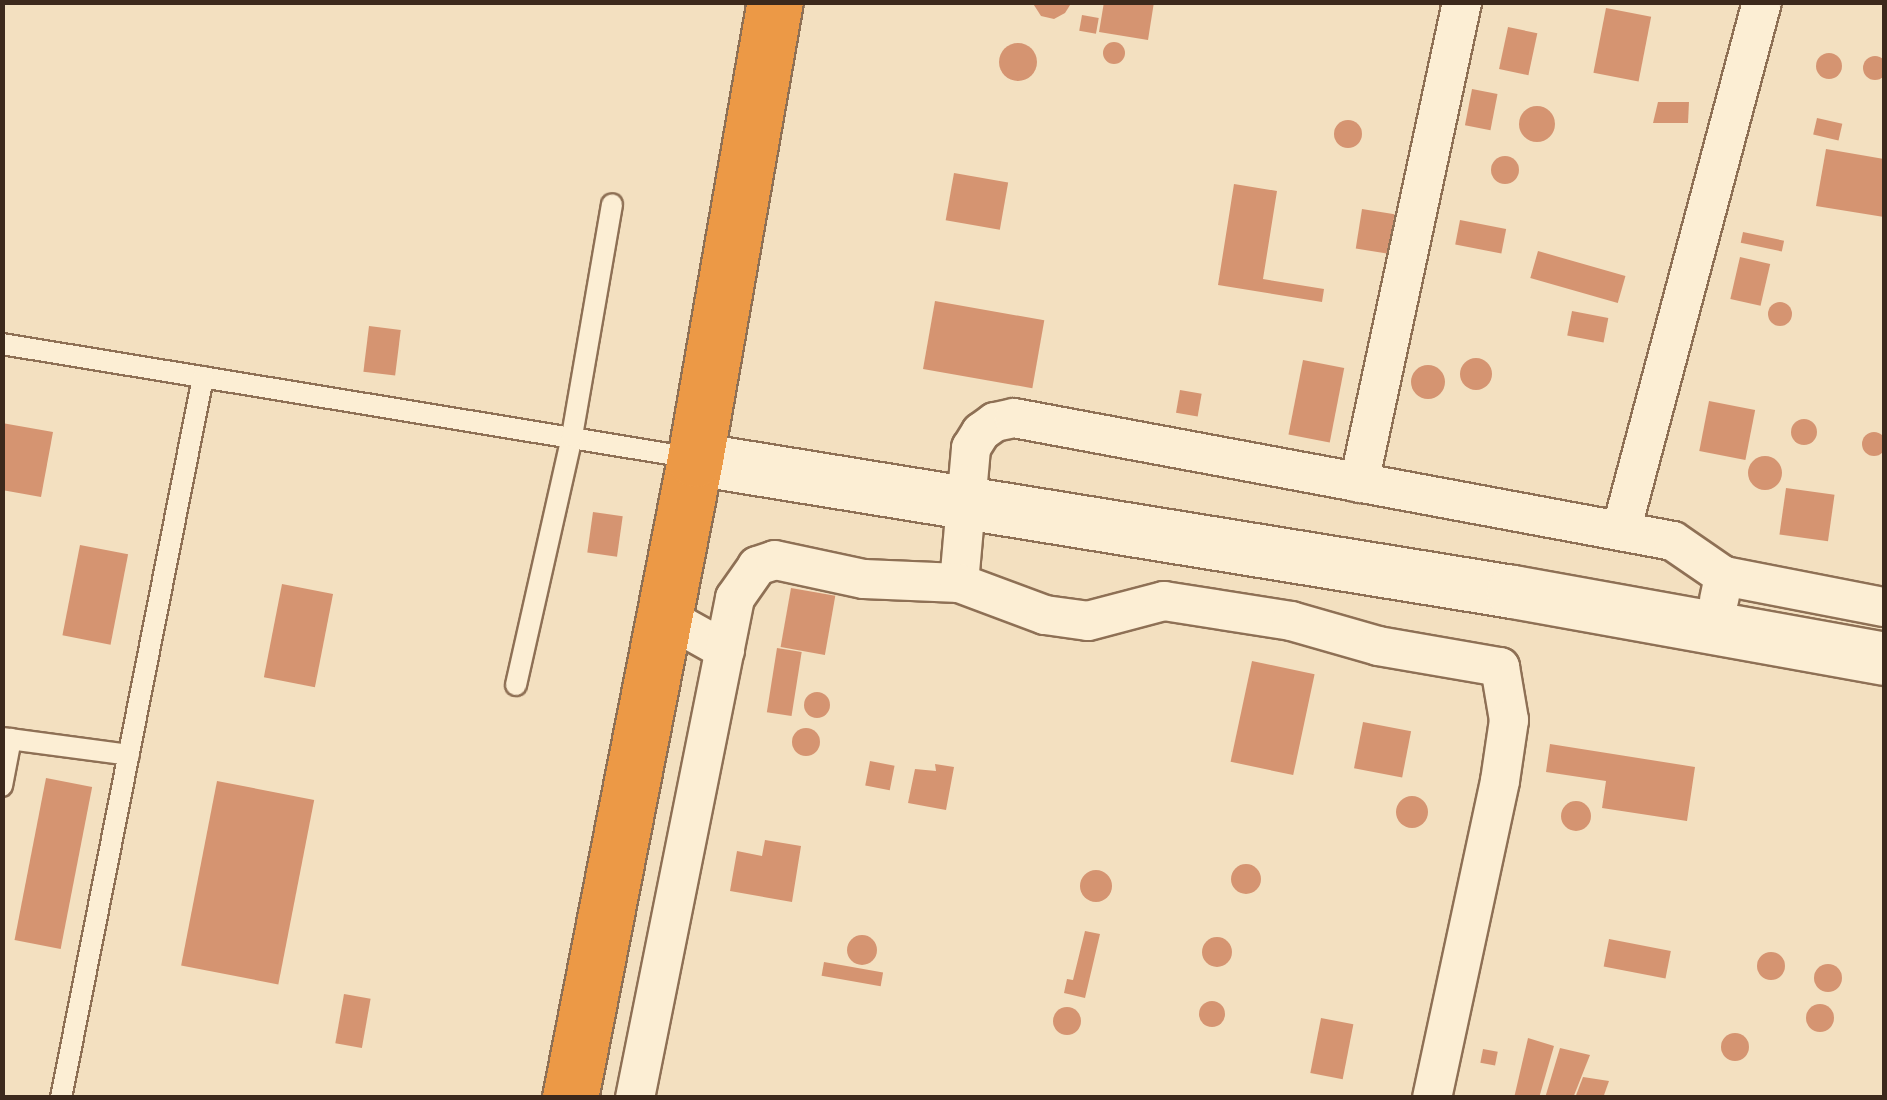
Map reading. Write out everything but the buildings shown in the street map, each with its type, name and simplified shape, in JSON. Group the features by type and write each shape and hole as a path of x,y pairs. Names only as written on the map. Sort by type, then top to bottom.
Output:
{"highway":[{"path":"570,1098 694,459 775,2"}],"main road":[{"path":"694,459 963,500 1884,658"}],"street":[{"path":"1359,483 1462,2"},
{"path":"1621,532 1762,2"},
{"path":"959,583 963,500 971,448 981,432 996,422 1014,418 1673,541 1724,576 1884,607"},
{"path":"635,1098 735,598 745,577 756,566 775,560 864,579 959,583 1045,615 1088,621 1164,601 1290,621 1378,646 1500,668 1509,720 1500,781 1432,1098"},
{"path":"1714,628 1724,576"},
{"path":"664,616 725,650"},
{"path":"586,1018 648,1033"}],"lane":[{"path":"516,685 572,436 612,204"},
{"path":"2,344 694,459"},
{"path":"60,1098 203,377"},
{"path":"2,786 7,739 129,755"}]}
